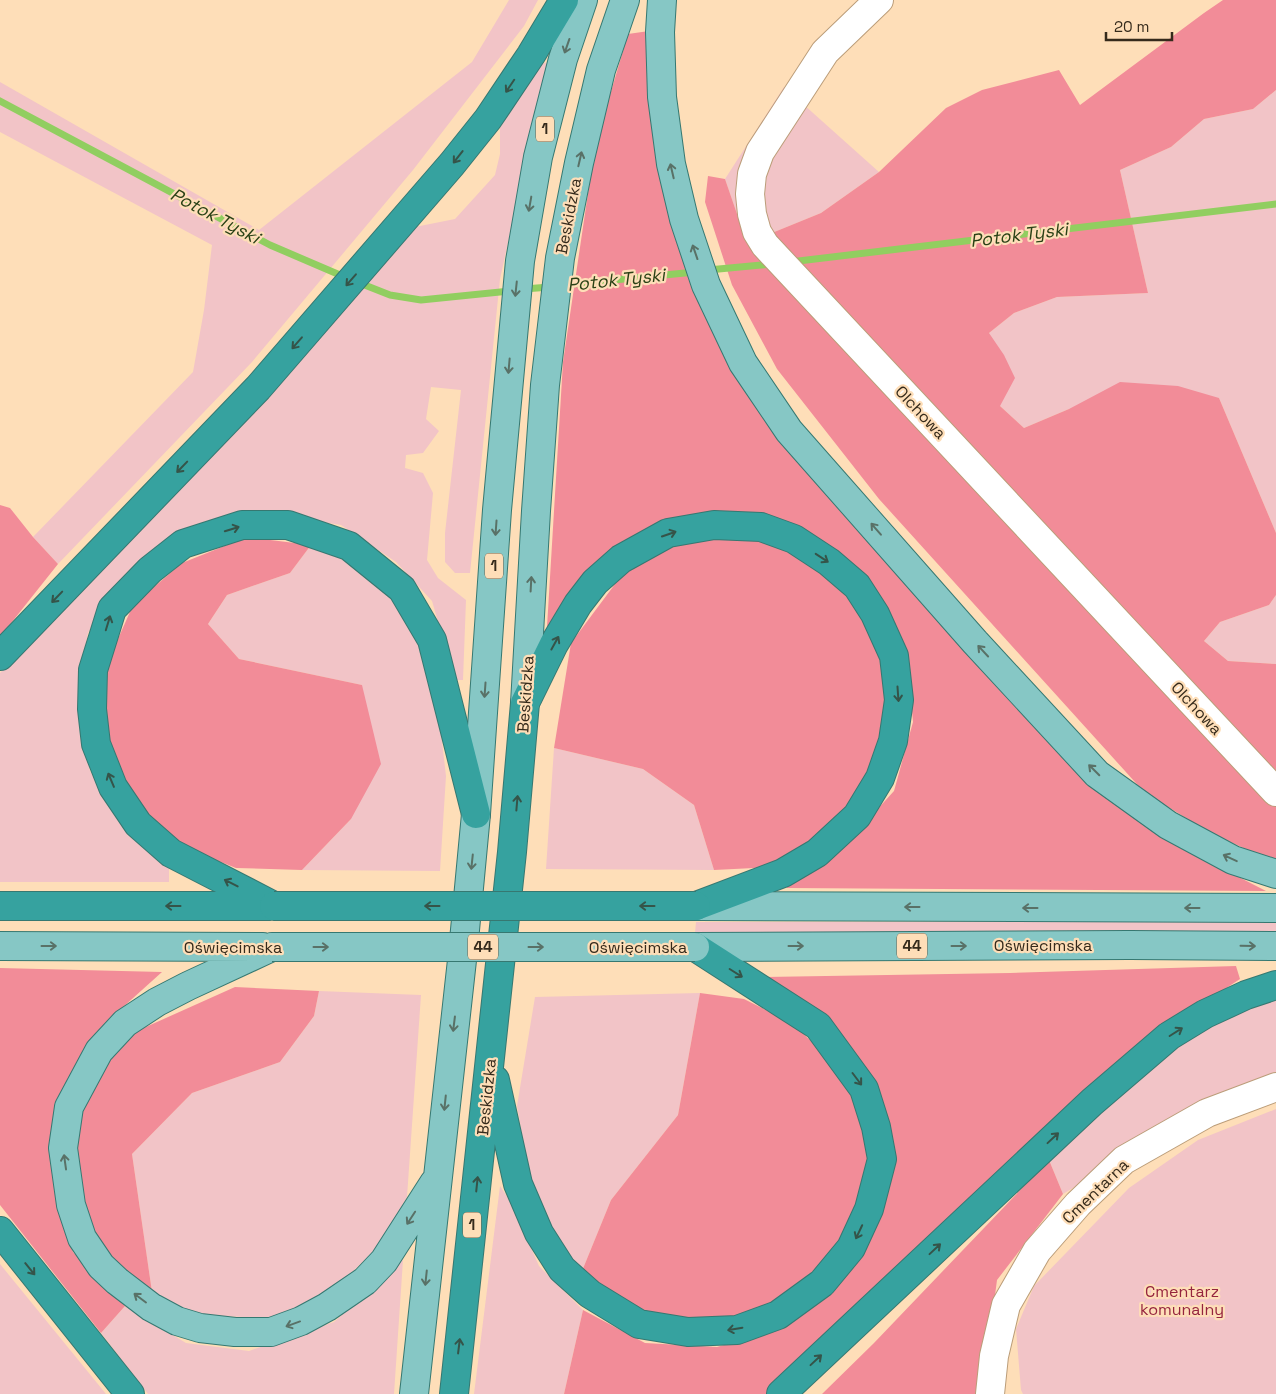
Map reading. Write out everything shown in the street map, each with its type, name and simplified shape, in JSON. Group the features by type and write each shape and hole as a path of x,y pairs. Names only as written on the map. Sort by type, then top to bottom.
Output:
{"highway":[{"path":"0,656 258,388 374,255 488,119 531,55 564,0"},
{"path":"0,906 696,906 783,873 817,853 857,816 880,778 893,741 898,700 894,656 875,614 857,586 829,562 794,539 761,527 714,524 668,534 621,559 595,582 578,604 554,644 525,703"},
{"path":"274,906 171,853 138,824 113,787 96,744 92,709 93,670 112,609 150,570 183,544 242,525 288,525 349,546 402,589 432,640 476,814"},
{"name":"Beskidzka","path":"454,1394 512,852 525,703"},
{"path":"490,1056 518,1184 539,1233 562,1269 590,1294 639,1324 688,1332 738,1330 778,1314 822,1283 851,1248 870,1209 882,1159 876,1127 864,1089 818,1026 695,947"},
{"path":"781,1394 1092,1102 1169,1036 1214,1010 1246,995 1276,985"},
{"path":"0,1231 130,1394"}],"main road":[{"name":"1","path":"414,1394 476,814 497,510 513,318 520,261 538,157 563,59 583,0"},
{"name":"Beskidzka","path":"525,703 536,501 552,320 560,258 579,163 601,70 624,0"},
{"path":"662,0 660,32 662,97 671,164 684,219 706,285 743,363 789,431 975,642 1097,774 1168,825 1233,860 1276,874"},
{"path":"696,906 1276,908"},
{"name":"Oświęcimska","path":"0,946 1276,946"},
{"path":"272,947 157,1002 125,1023 99,1051 68,1106 63,1148 71,1205 82,1238 101,1266 151,1307 177,1321 200,1328 235,1332 271,1332 301,1321 327,1307 365,1281 384,1261 438,1177"}],"street":[{"name":"Olchowa","path":"879,0 825,52 760,152 752,174 750,194 752,214 757,232 765,244 811,294 1276,792"},
{"name":"Cmentarna","path":"1005,1394 992,1381 994,1356 1006,1305 1037,1251 1078,1204 1124,1160 1207,1113 1276,1087"}],"green space":[{"path":"509,0 538,0 524,26 413,170 252,362 58,564 33,537 193,372 204,310 212,245 0,132 0,82 259,230 472,62"},
{"path":"548,62 500,279 470,573 455,573 445,562 445,533 461,390 431,387 426,419 439,431 423,453 406,455 405,468 423,473 433,493 427,560 438,578 466,600 463,680 455,680 432,601 396,562 341,525 265,513 206,521 158,545 110,594 88,633 79,677 80,726 90,771 112,810 169,865 169,882 0,882 0,673 410,228 455,219 495,175 500,154 500,128 536,66"},
{"path":"784,87 879,172 821,213 747,243 725,179"},
{"path":"1276,90 1276,533 1219,398 1069,409 1024,428 1000,406 989,333 1014,313 1057,297 1148,293 1120,170 1171,147 1204,119 1253,109"},
{"path":"311,545 347,557 396,598 422,645 438,707 446,776 440,871 302,870 351,819 362,685 239,659 208,624 227,595 290,573"},
{"path":"1276,595 1276,664 1228,661 1204,641 1220,622 1269,605"},
{"path":"554,748 643,769 694,805 714,870 546,869"},
{"path":"1276,921 1276,933 695,933 696,922"},
{"path":"319,991 421,995 407,1197 380,1245 332,1292 272,1318 194,1315 152,1292 132,1154 192,1093 280,1062 314,1016"},
{"path":"700,993 678,1115 611,1200 580,1276 533,1196 517,1106 535,997"},
{"path":"1276,996 1276,1075 1240,1087 1063,1194 1049,1160 1152,1063 1217,1020"},
{"name":"Cmentarz komunalny","path":"1276,1109 1276,1394 1023,1394 1021,1390 1016,1329 1034,1286 1129,1188 1198,1140"},
{"path":"500,1186 512,1204 539,1266 583,1310 564,1394 474,1394"},
{"path":"403,1260 394,1394 148,1394 101,1333 125,1306 186,1343 249,1351 334,1322"},
{"path":"0,1264 106,1394 0,1394"}],"shaded area":[{"path":"1223,0 1276,0 1276,90 1253,109 1204,119 1171,147 1120,170 1148,293 1057,297 1014,313 989,333 1004,355 1015,378 1000,406 1024,428 1069,409 1120,382 1178,386 1219,398 1276,533 1276,595 1269,605 1220,622 1204,641 1228,661 1276,664 1276,863 1207,831 1144,792 879,499 777,369 732,285 705,202 708,176 725,179 747,243 821,213 879,172 946,108 982,90 1059,70 1080,105"},
{"path":"649,31 654,148 681,248 718,340 1117,803 1182,848 1266,891 786,888 834,857 894,791 913,722 907,658 877,596 733,513 585,577 547,627 563,362 595,146 628,34"},
{"path":"0,505 10,508 58,564 0,637"},
{"path":"748,533 796,554 856,598 885,655 891,700 877,753 854,805 819,842 772,867 714,870 694,805 643,769 554,748 571,643 627,568 692,537"},
{"path":"247,537 311,545 290,573 227,595 208,624 239,659 362,685 381,764 351,819 302,870 236,868 178,845 136,801 107,741 106,666 133,605 182,563"},
{"path":"1236,966 1240,979 1144,1042 768,1394 564,1394 583,1310 645,1343 717,1347 776,1330 823,1294 875,1230 893,1151 765,977 1010,973"},
{"path":"0,968 162,972 122,1008 67,1080 51,1134 58,1200 73,1252 125,1306 101,1333 0,1205"},
{"path":"235,987 319,991 314,1016 280,1062 192,1093 132,1154 152,1292 105,1254 82,1208 72,1155 88,1090 128,1035"},
{"path":"700,993 744,999 792,1023 833,1062 859,1101 869,1153 857,1213 834,1253 777,1302 731,1323 664,1321 622,1304 580,1276 611,1200 678,1115"},
{"path":"1049,1160 1063,1194 997,1280 982,1394 822,1394 874,1343"}],"waterway":[{"name":"Potok Tyski","path":"0,101 270,245 347,278"},
{"name":"Potok Tyski","path":"790,262 1276,204"},
{"name":"Potok Tyski","path":"708,270 772,264"},
{"name":"Potok Tyski","path":"563,285 695,272"},
{"name":"Potok Tyski","path":"357,282 390,295 421,300 511,291"},
{"name":"Potok Tyski","path":"524,289 550,287"}]}
